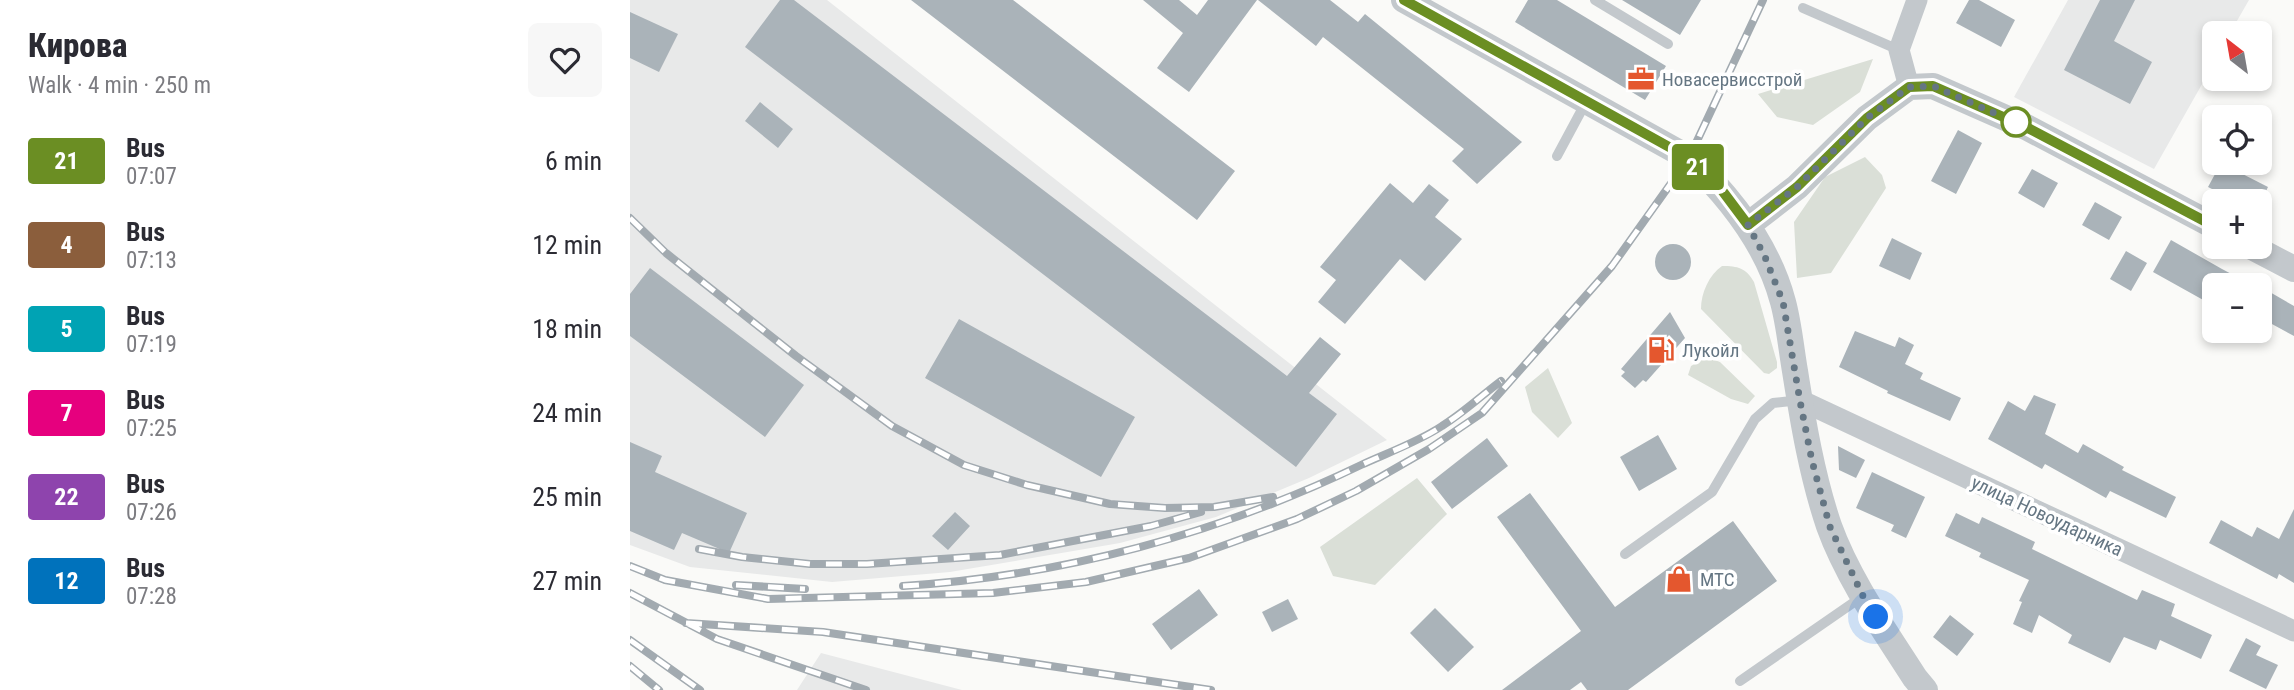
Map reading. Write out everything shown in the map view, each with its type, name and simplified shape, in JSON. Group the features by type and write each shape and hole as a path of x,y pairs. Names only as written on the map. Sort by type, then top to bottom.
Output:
{"street":[{"path":"1909,87 1899,50 1917,0"},
{"path":"1417,4 1689,158 1721,189 1748,225 1765,257 1783,302 1812,461 1830,527 1863,596 1925,690"},
{"path":"1748,225 1797,187 1867,118 1909,87 1933,86 2026,127 2202,220"},
{"path":"2272,257 2294,269"},
{"name":"улица Новоударника","path":"1800,401 2294,631"}],"lane":[{"path":"1595,0 1668,44"},
{"path":"1803,8 1899,50"},
{"path":"1557,156 1586,102"},
{"path":"1625,554 1712,492 1755,419 1773,403 1800,401"},
{"path":"1740,681 1863,596"}],"shaded area":[{"path":"630,0 827,0 1387,440 1309,478 1216,517 1120,543 950,572 832,582 690,567 630,545"},
{"path":"2068,0 2249,0 2237,21 2202,21 2202,84 2154,169 2014,97"},
{"path":"1873,59 1860,92 1813,125 1777,117 1758,94"},
{"path":"1865,157 1882,175 1886,188 1831,273 1797,278 1794,222 1825,177"},
{"path":"1722,266 1741,269 1754,282 1777,362 1777,368 1769,374 1764,373 1701,309 1707,285 1713,274"},
{"path":"1707,357 1720,362 1755,396 1748,404 1731,399 1688,375 1691,366"},
{"path":"1548,368 1572,423 1558,438 1532,412 1525,387"},
{"path":"1417,478 1447,514 1375,585 1333,576 1320,547"},
{"path":"821,653 962,690 797,690"}],"building":[{"path":"780,0 794,0 1287,376 1320,337 1341,354 1309,393 1337,414 1296,467 745,47"},
{"path":"911,0 1013,0 1235,171 1197,220"},
{"path":"1143,0 1179,0 1197,15 1208,0 1257,0 1189,92 1157,68 1183,33"},
{"path":"1258,0 1330,0 1358,22 1365,14 1522,142 1477,184 1452,161 1464,149 1323,37 1316,46"},
{"path":"1528,0 1557,0 1666,66 1645,100 1515,22"},
{"path":"1622,0 1701,0 1680,35"},
{"path":"1969,0 1979,0 2015,20 2001,47 1956,23"},
{"path":"2100,0 2135,0 2114,41 2152,62 2130,104 2064,70"},
{"path":"630,12 678,34 659,72 630,58"},
{"path":"760,102 793,129 778,148 745,121"},
{"path":"1958,130 1982,143 1956,194 1931,181"},
{"path":"2032,169 2058,183 2044,208 2018,193"},
{"path":"2214,175 2244,175 2268,187 2212,189 2208,187"},
{"path":"1390,183 1413,203 1429,184 1449,200 1435,217 1462,239 1425,281 1400,259 1345,324 1318,302 1336,280 1320,267"},
{"path":"2095,202 2122,217 2109,240 2082,225"},
{"path":"1892,238 1922,253 1910,280 1879,266"},
{"path":"2171,240 2230,273 2202,273 2202,299 2153,272"},
{"path":"1673,244 1686,249 1691,262 1686,275 1673,280 1660,275 1655,262 1660,249"},
{"path":"2126,251 2147,263 2131,291 2110,279"},
{"path":"650,268 804,385 765,437 630,336 630,294"},
{"path":"2272,293 2294,306 2294,336 2272,324"},
{"path":"1670,312 1685,338 1646,382 1643,380 1635,388 1621,376 1625,372 1621,369"},
{"path":"959,319 1135,417 1101,477 925,378"},
{"path":"1855,331 1895,347 1899,337 1914,345 1905,364 1923,373 1920,379 1961,398 1950,421 1887,393 1888,391 1839,367"},
{"path":"2034,395 2056,404 2045,434 2078,453 2083,444 2124,467 2122,470 2176,497 2166,518 2110,491 2106,498 2045,464 2042,469 1988,439 2008,401 2025,411"},
{"path":"1658,435 1677,469 1639,491 1620,457"},
{"path":"1487,438 1508,466 1452,509 1431,482"},
{"path":"630,442 662,456 655,472 747,513 729,553 682,533 674,550 630,531"},
{"path":"1838,446 1865,460 1856,478 1839,470"},
{"path":"1872,472 1925,497 1906,538 1891,531 1894,525 1856,508"},
{"path":"1530,493 1615,607 1733,521 1777,581 1628,690 1587,690 1581,682 1570,690 1502,690 1581,631 1497,517"},
{"path":"2294,509 2294,583 2279,574 2277,579 2209,543 2221,520 2252,537 2257,527 2279,539"},
{"path":"955,512 970,526 948,550 932,536"},
{"path":"1956,513 1979,524 1982,517 2035,542 2032,549 2137,600 2142,590 2175,604 2171,616 2212,635 2201,659 2160,640 2156,650 2124,637 2110,663 2068,643 2072,635 2039,615 2032,633 2013,624 2022,602 2019,601 2029,580 1979,557 1981,553 1945,536"},
{"path":"1199,589 1218,615 1171,650 1152,624"},
{"path":"1288,599 1298,619 1272,632 1262,612"},
{"path":"1435,608 1474,647 1448,672 1410,633"},
{"path":"1950,615 1974,634 1957,656 1933,637"},
{"path":"2246,638 2261,646 2256,655 2278,665 2266,689 2229,671"}],"railway":[{"path":"630,566 665,580 768,599 993,593 1086,582 1189,558 1297,519 1356,491 1429,449 1482,413 1612,266 1689,158 1763,0"},
{"path":"630,218 666,253 796,356 892,426 964,465 1027,485 1110,504 1165,508 1214,507 1273,497"},
{"path":"903,586 1022,573 1080,562 1138,548 1251,512 1307,490 1433,432 1501,381"},
{"path":"699,549 742,557 810,564 867,564 1000,555 1151,526 1201,512"},
{"path":"736,585 805,589"},
{"path":"630,593 717,639 866,690"},
{"path":"686,623 823,632 1211,690"},
{"path":"630,640 700,690"},
{"path":"630,666 659,690"}],"bus line":[{"name":"21","path":"1404,0 1689,158 1721,189 1748,225 1797,187 1867,118 1909,87 1933,86 2026,127 2202,220"}],"place":[{"name":"Новасервисстрой","path":"1641,79"},
{"name":"Лукойл","path":"1661,350"},
{"name":"МТС","path":"1679,579"}],"route":[{"path":"1876,617 1830,527 1812,461 1783,302 1765,257 1748,225 1797,187 1867,118 1909,87 1933,86 2026,127 2016,122"}]}
